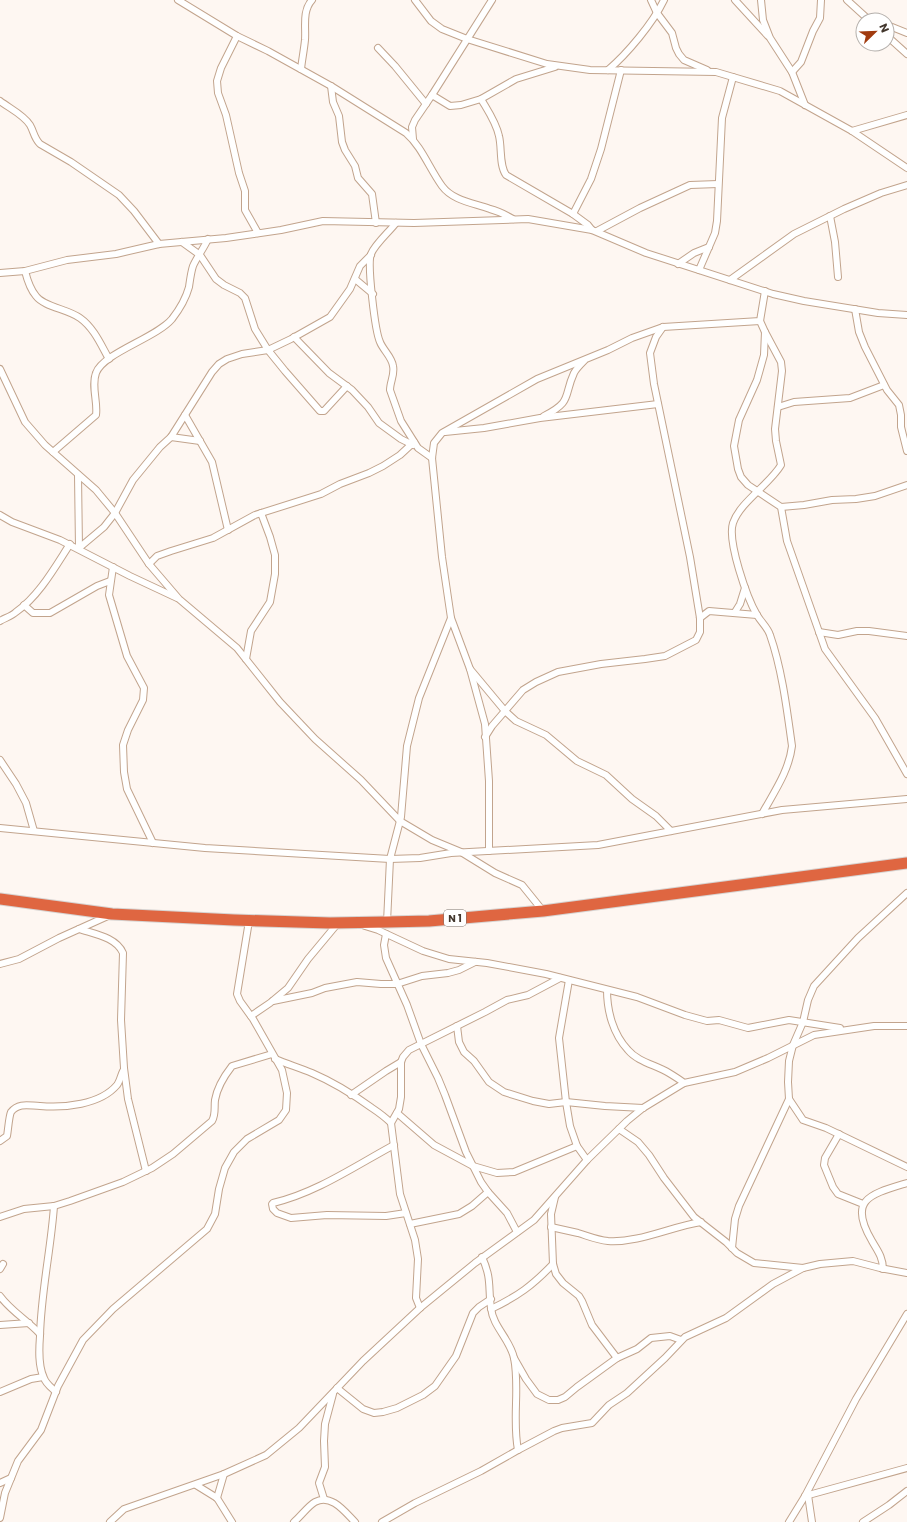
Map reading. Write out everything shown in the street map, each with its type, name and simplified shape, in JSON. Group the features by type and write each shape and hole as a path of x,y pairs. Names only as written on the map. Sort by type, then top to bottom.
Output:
{"highway":[{"name":"N 1","path":"0,899 112,914 249,921 356,923 387,928 429,921 543,911 907,863"}],"street":[{"path":"178,0 237,36 301,69 394,125 413,139 442,186 452,196 472,204 492,209 514,219"},
{"path":"301,69 305,40 305,17 307,6 312,0"},
{"path":"415,0 432,21 442,29 467,39 547,64 590,70 716,72 780,91 852,131 907,168"},
{"path":"413,139 412,127 492,0"},
{"path":"651,0 657,13 672,33 676,48 684,60 711,72"},
{"path":"608,70 622,58 657,13 664,0"},
{"path":"735,0 770,38 792,72 805,105"},
{"path":"761,0 763,20 770,38"},
{"path":"792,72 802,62 813,31 820,18 821,0"},
{"path":"847,0 861,12"},
{"path":"895,28 907,33"},
{"path":"237,36 221,68 217,80 218,93 226,115 239,173 245,192 245,210 258,233"},
{"path":"895,43 907,54"},
{"path":"378,48 426,104"},
{"path":"432,95 451,106 461,105 482,99 516,79 559,66"},
{"path":"573,214 591,179 601,149 621,70"},
{"path":"699,270 715,233 717,221 722,118 733,77"},
{"path":"330,86 333,102 339,116 342,142 355,166 358,178 372,194 376,223"},
{"path":"482,99 499,134 503,169 506,175 573,214 595,230 646,253 765,291 804,301 907,315"},
{"path":"0,101 30,124 36,140 40,144 71,162 119,195 159,244"},
{"path":"852,131 907,115"},
{"path":"0,272 25,271 67,260 116,254 159,244 208,240 281,230 323,221 396,223 528,218 595,230 690,185 718,184"},
{"path":"730,280 794,234 882,193 907,185"},
{"path":"830,216 835,242 838,277"},
{"path":"79,548 104,527 115,513 133,480 160,447 171,437 212,372 219,364 242,354 268,350 330,317 350,289 360,266 371,255 396,223"},
{"path":"53,452 96,415 95,375 99,366 160,330 172,319 186,295 192,268 208,240"},
{"path":"182,242 200,255 216,279 240,293 245,298 255,329 268,350 284,371 320,412 324,411 347,386"},
{"path":"678,264 709,247"},
{"path":"371,255 369,267 379,342 393,364 394,370 390,390 401,421 412,443"},
{"path":"25,271 29,285 36,297 44,303 64,309 80,318 95,335 109,359"},
{"path":"355,279 373,294"},
{"path":"762,814 784,775 791,757 792,746 779,668 770,633 757,615 745,588 731,540 731,528 736,515 757,491 772,477 781,465 775,429 782,372 781,362 760,321 765,291"},
{"path":"855,309 859,332 864,347 884,385 899,405 901,427 907,451"},
{"path":"489,851 489,788 485,724 470,669 451,618 442,556 432,458 434,443 442,433 537,379 632,338 663,327 760,321"},
{"path":"486,737 492,726 523,690 536,682 558,672 601,664 665,656 696,640 700,632 700,618 690,557 654,384 650,353 656,337 663,327"},
{"path":"765,332 764,355 757,380 739,420 734,446 738,469 741,477 748,485 781,507 875,496 907,485"},
{"path":"294,337 329,373 347,386 368,407 379,423 400,439 412,443 432,458"},
{"path":"540,418 560,407 565,401 574,372 585,359"},
{"path":"0,369 25,422 53,452 96,490 115,513 149,564 179,599 237,648 280,702 315,739 361,780 400,821 432,840 461,852 496,873 522,885 543,911"},
{"path":"778,407 794,402 850,398 884,385"},
{"path":"442,433 484,428 540,418 658,404"},
{"path":"186,415 212,462 228,530"},
{"path":"171,437 200,441"},
{"path":"149,564 158,556 213,538 262,513 321,494 340,484 376,469 400,455 412,443"},
{"path":"78,475 79,548"},
{"path":"781,507 787,541 825,649 875,718 907,774"},
{"path":"246,659 251,631 270,602 275,574 275,555 262,513"},
{"path":"0,515 12,522 79,548 113,567 179,599"},
{"path":"0,621 16,613 24,606 37,591 70,544"},
{"path":"113,567 109,595 114,616 127,656 144,688 144,700 128,730 123,745 124,772 127,789 153,843"},
{"path":"24,606 33,613 50,613 97,586 110,582"},
{"path":"735,612 740,604 745,588"},
{"path":"700,618 710,611 757,615"},
{"path":"451,618 419,698 407,746 404,795 400,821 390,859 387,928 384,945 386,958 407,1005 421,1044 438,1078 466,1152 488,1192 507,1213 517,1232"},
{"path":"820,632 838,635 857,631 869,631 907,636"},
{"path":"470,669 504,711 516,721 546,735 577,761 606,775 632,800 656,816 671,831"},
{"path":"0,760 16,784 26,803 34,831"},
{"path":"0,828 205,848 390,859 420,858 461,852 598,845 782,810 907,799"},
{"path":"732,1248 735,1219 739,1206 789,1099 789,1061 793,1045 803,1022 808,1000 814,986 858,938 907,893"},
{"path":"0,964 19,959 112,914"},
{"path":"0,1518 5,1493 18,1461 41,1430 56,1392 83,1340 112,1309 207,1229 215,1214 225,1168 234,1152 247,1138 278,1120 286,1110 287,1093 282,1070 251,1016 240,1002 237,994 249,921"},
{"path":"251,1016 273,1001 288,988 308,959 338,923"},
{"path":"387,928 424,951 449,959 475,962 569,980 637,997 685,1015 707,1021 719,1020 748,1028 789,1020 846,1030"},
{"path":"79,929 105,937 118,945 124,952 121,1020 124,1068 128,1099 146,1171"},
{"path":"273,1001 312,993 346,983 357,982 397,984 422,976 448,973 459,970 475,962"},
{"path":"391,1123 399,1109 401,1097 401,1062 409,1050 507,1000 528,995 560,978"},
{"path":"569,980 559,1038 570,1126 576,1146 587,1160"},
{"path":"606,990 607,1005 610,1017 617,1034 628,1051 642,1061 668,1072 684,1083"},
{"path":"456,1026 459,1042 464,1052 474,1061 489,1082 504,1092 533,1101 549,1104 566,1102 623,1108 643,1108"},
{"path":"110,1522 124,1509 196,1485 266,1455 299,1428 363,1361 420,1308 482,1258 534,1220 587,1160 627,1121 643,1108 684,1083 735,1072 814,1035 874,1026 907,1026"},
{"path":"0,1217 24,1209 54,1206 70,1201 124,1182 146,1171 173,1154 212,1121 215,1116 217,1094 228,1070 232,1066 273,1056 296,1068 313,1074 352,1095 387,1118 391,1123 400,1194 415,1240 417,1253 416,1298 420,1308"},
{"path":"352,1095 401,1062"},
{"path":"0,1141 7,1136 10,1113 15,1109 22,1105 62,1106 98,1099 119,1084 124,1068"},
{"path":"789,1099 802,1120 826,1128 907,1167"},
{"path":"623,1108 627,1121"},
{"path":"397,1113 434,1145 473,1166 497,1173 514,1172 576,1146"},
{"path":"619,1129 638,1142 694,1217 737,1253 754,1263 803,1268"},
{"path":"839,1134 824,1158 824,1165 833,1187 838,1194 863,1204"},
{"path":"394,1145 330,1181 298,1196 273,1203 272,1206 277,1213 291,1218 327,1215 386,1216 406,1213"},
{"path":"883,1269 882,1258 868,1235 861,1219 861,1211 863,1204 868,1199 882,1191 907,1183"},
{"path":"410,1224 459,1214 472,1206 488,1192"},
{"path":"555,1195 551,1214 551,1227 553,1264 556,1274 563,1283 582,1300 592,1325 617,1358"},
{"path":"54,1206 53,1227 42,1294 39,1350 43,1377 56,1392"},
{"path":"551,1227 579,1233 598,1240 609,1241 649,1236 682,1225 701,1222"},
{"path":"482,1258 487,1268 490,1280 491,1309 497,1327 510,1347 514,1358 526,1379 537,1394 542,1398 551,1401 565,1397 617,1358 637,1349 651,1338 670,1336 681,1340"},
{"path":"382,1522 415,1503 481,1471 562,1428 592,1423 609,1405 627,1393 665,1358 681,1340 726,1318 773,1284 803,1268 820,1264 853,1261 883,1269 907,1273"},
{"path":"491,1309 524,1291 553,1264"},
{"path":"0,1296 8,1306 40,1334"},
{"path":"335,1390 363,1409 374,1413 397,1408 423,1395 435,1386 456,1356 473,1313 478,1306 491,1299"},
{"path":"789,1522 807,1496 856,1399 907,1314"},
{"path":"0,1325 30,1324 40,1320"},
{"path":"514,1358 517,1390 516,1437 518,1450"},
{"path":"0,1392 31,1379 43,1377"},
{"path":"324,1499 319,1483 325,1467 325,1424 335,1390"},
{"path":"807,1496 907,1468"},
{"path":"217,1498 224,1474"},
{"path":"0,1483 11,1478"},
{"path":"196,1485 217,1498 232,1522"},
{"path":"863,1522 907,1491"},
{"path":"807,1496 812,1522"},
{"path":"294,1522 315,1502 324,1499 332,1501 355,1522"}]}
